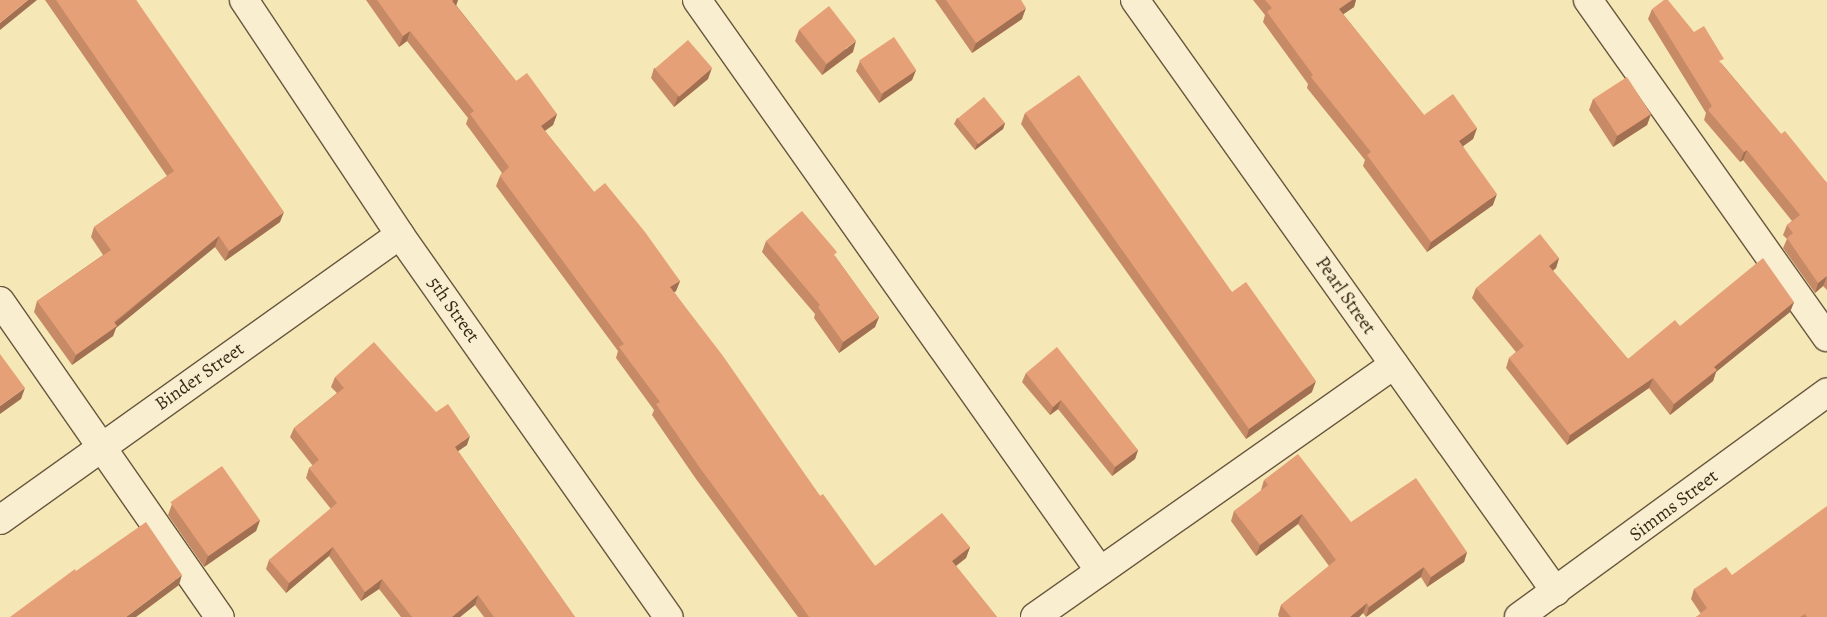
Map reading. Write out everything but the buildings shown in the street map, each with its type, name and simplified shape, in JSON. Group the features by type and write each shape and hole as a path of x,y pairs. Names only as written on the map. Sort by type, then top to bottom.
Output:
{"street":[{"name":"5th Street","path":"244,0 400,235 668,617"},
{"path":"697,0 1100,571"},
{"name":"Pearl Street","path":"1135,0 1556,592"},
{"path":"1588,0 1827,337"},
{"name":"Binder Street","path":"0,520 400,235"},
{"path":"0,301 220,617"},
{"path":"1035,617 1394,365"},
{"name":"Simms Street","path":"1519,617 1556,592 1827,392"}]}
